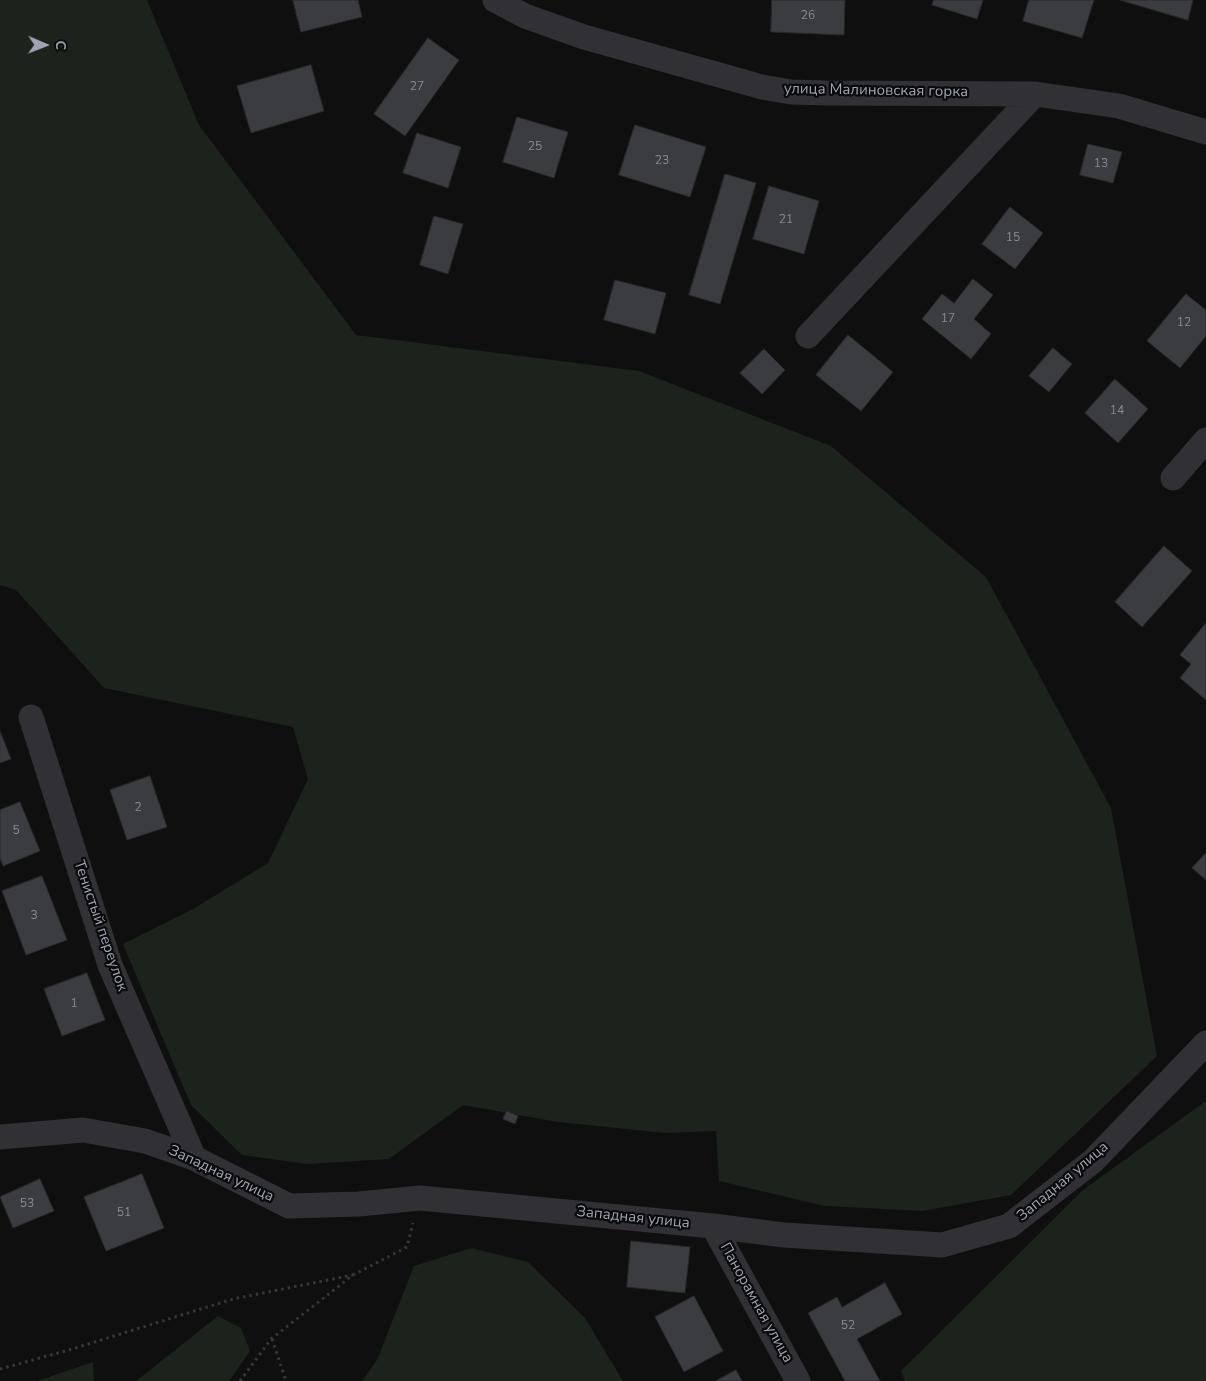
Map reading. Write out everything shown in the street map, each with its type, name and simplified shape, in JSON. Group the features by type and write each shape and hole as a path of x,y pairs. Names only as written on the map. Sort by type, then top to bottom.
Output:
{"street":[{"name":"улица Малиновская горка","path":"495,0 525,16 584,37 762,87 791,92 827,93 1035,94 1119,106 1206,132"},
{"path":"808,336 1035,94"},
{"path":"1173,478 1206,440"},
{"name":"Тенистый переулок","path":"31,716 110,964 194,1158"},
{"name":"Западная улица","path":"0,1137 82,1130 145,1141 194,1158 289,1206 359,1204 420,1198 713,1226 784,1235 942,1245 1010,1226 1093,1161 1206,1043"},
{"name":"Панорамная улица","path":"713,1226 798,1381"}],"path":[{"path":"240,1381 271,1339 353,1275 407,1247 420,1198"},
{"path":"0,1369 233,1299 353,1275"},
{"path":"271,1339 286,1381"}],"shaded area":[{"path":"0,0 147,0 199,125 356,335 639,371 831,446 986,577 1111,808 1157,1056 1011,1195 923,1211 825,1206 719,1181 716,1131 665,1133 558,1122 463,1105 389,1159 308,1164 242,1155 191,1105 123,944 193,909 268,863 308,779 293,727 104,688 16,590 0,585"},
{"path":"1206,1101 1206,1381 905,1381 901,1371 1083,1190"},
{"path":"471,1248 528,1262 585,1318 623,1381 362,1381 377,1360 414,1266"},
{"path":"218,1316 241,1328 250,1351 229,1381 136,1381"},
{"path":"93,1362 94,1381 37,1381"}],"building":[{"path":"293,0 358,0 362,17 301,32"},
{"path":"772,0 845,0 844,35 771,32"},
{"path":"934,0 983,0 977,19 932,5"},
{"path":"1029,0 1094,0 1082,38 1023,21"},
{"path":"1120,0 1193,0 1188,20"},
{"path":"428,38 459,60 405,136 374,114"},
{"path":"311,65 324,111 251,133 237,86"},
{"path":"517,117 568,132 554,178 503,162"},
{"path":"635,125 706,147 690,197 619,175"},
{"path":"417,133 461,147 448,188 403,173"},
{"path":"1088,144 1122,152 1113,183 1080,175"},
{"path":"725,174 756,183 720,304 689,295"},
{"path":"769,186 819,201 804,254 753,239"},
{"path":"1010,207 1043,233 1015,269 982,244"},
{"path":"434,216 463,224 448,274 420,265"},
{"path":"973,279 993,295 974,319 991,334 971,359 922,319 942,294 954,303"},
{"path":"615,280 666,293 655,334 604,320"},
{"path":"1186,294 1206,310 1206,336 1180,368 1147,341"},
{"path":"848,335 893,372 861,411 816,375"},
{"path":"1053,348 1072,364 1049,392 1029,376"},
{"path":"764,349 785,370 762,394 740,373"},
{"path":"1115,379 1148,409 1118,443 1085,413"},
{"path":"1164,546 1192,571 1142,627 1115,602"},
{"path":"1206,623 1206,700 1180,678 1191,664 1180,655"},
{"path":"0,731 11,759 0,763"},
{"path":"150,776 167,827 127,840 110,790"},
{"path":"20,802 40,851 3,866 0,858 0,810"},
{"path":"1206,853 1206,880 1192,868"},
{"path":"42,876 67,940 26,955 2,891"},
{"path":"87,973 105,1020 62,1036 44,989"},
{"path":"507,1111 518,1116 515,1124 503,1119"},
{"path":"142,1174 164,1228 106,1251 84,1197"},
{"path":"40,1179 54,1211 13,1228 0,1197"},
{"path":"631,1241 690,1247 685,1293 627,1287"},
{"path":"885,1283 902,1314 857,1339 880,1381 845,1381 808,1313 837,1297 842,1307"},
{"path":"694,1296 723,1351 684,1372 655,1317"},
{"path":"736,1370 742,1381 716,1381"}]}
